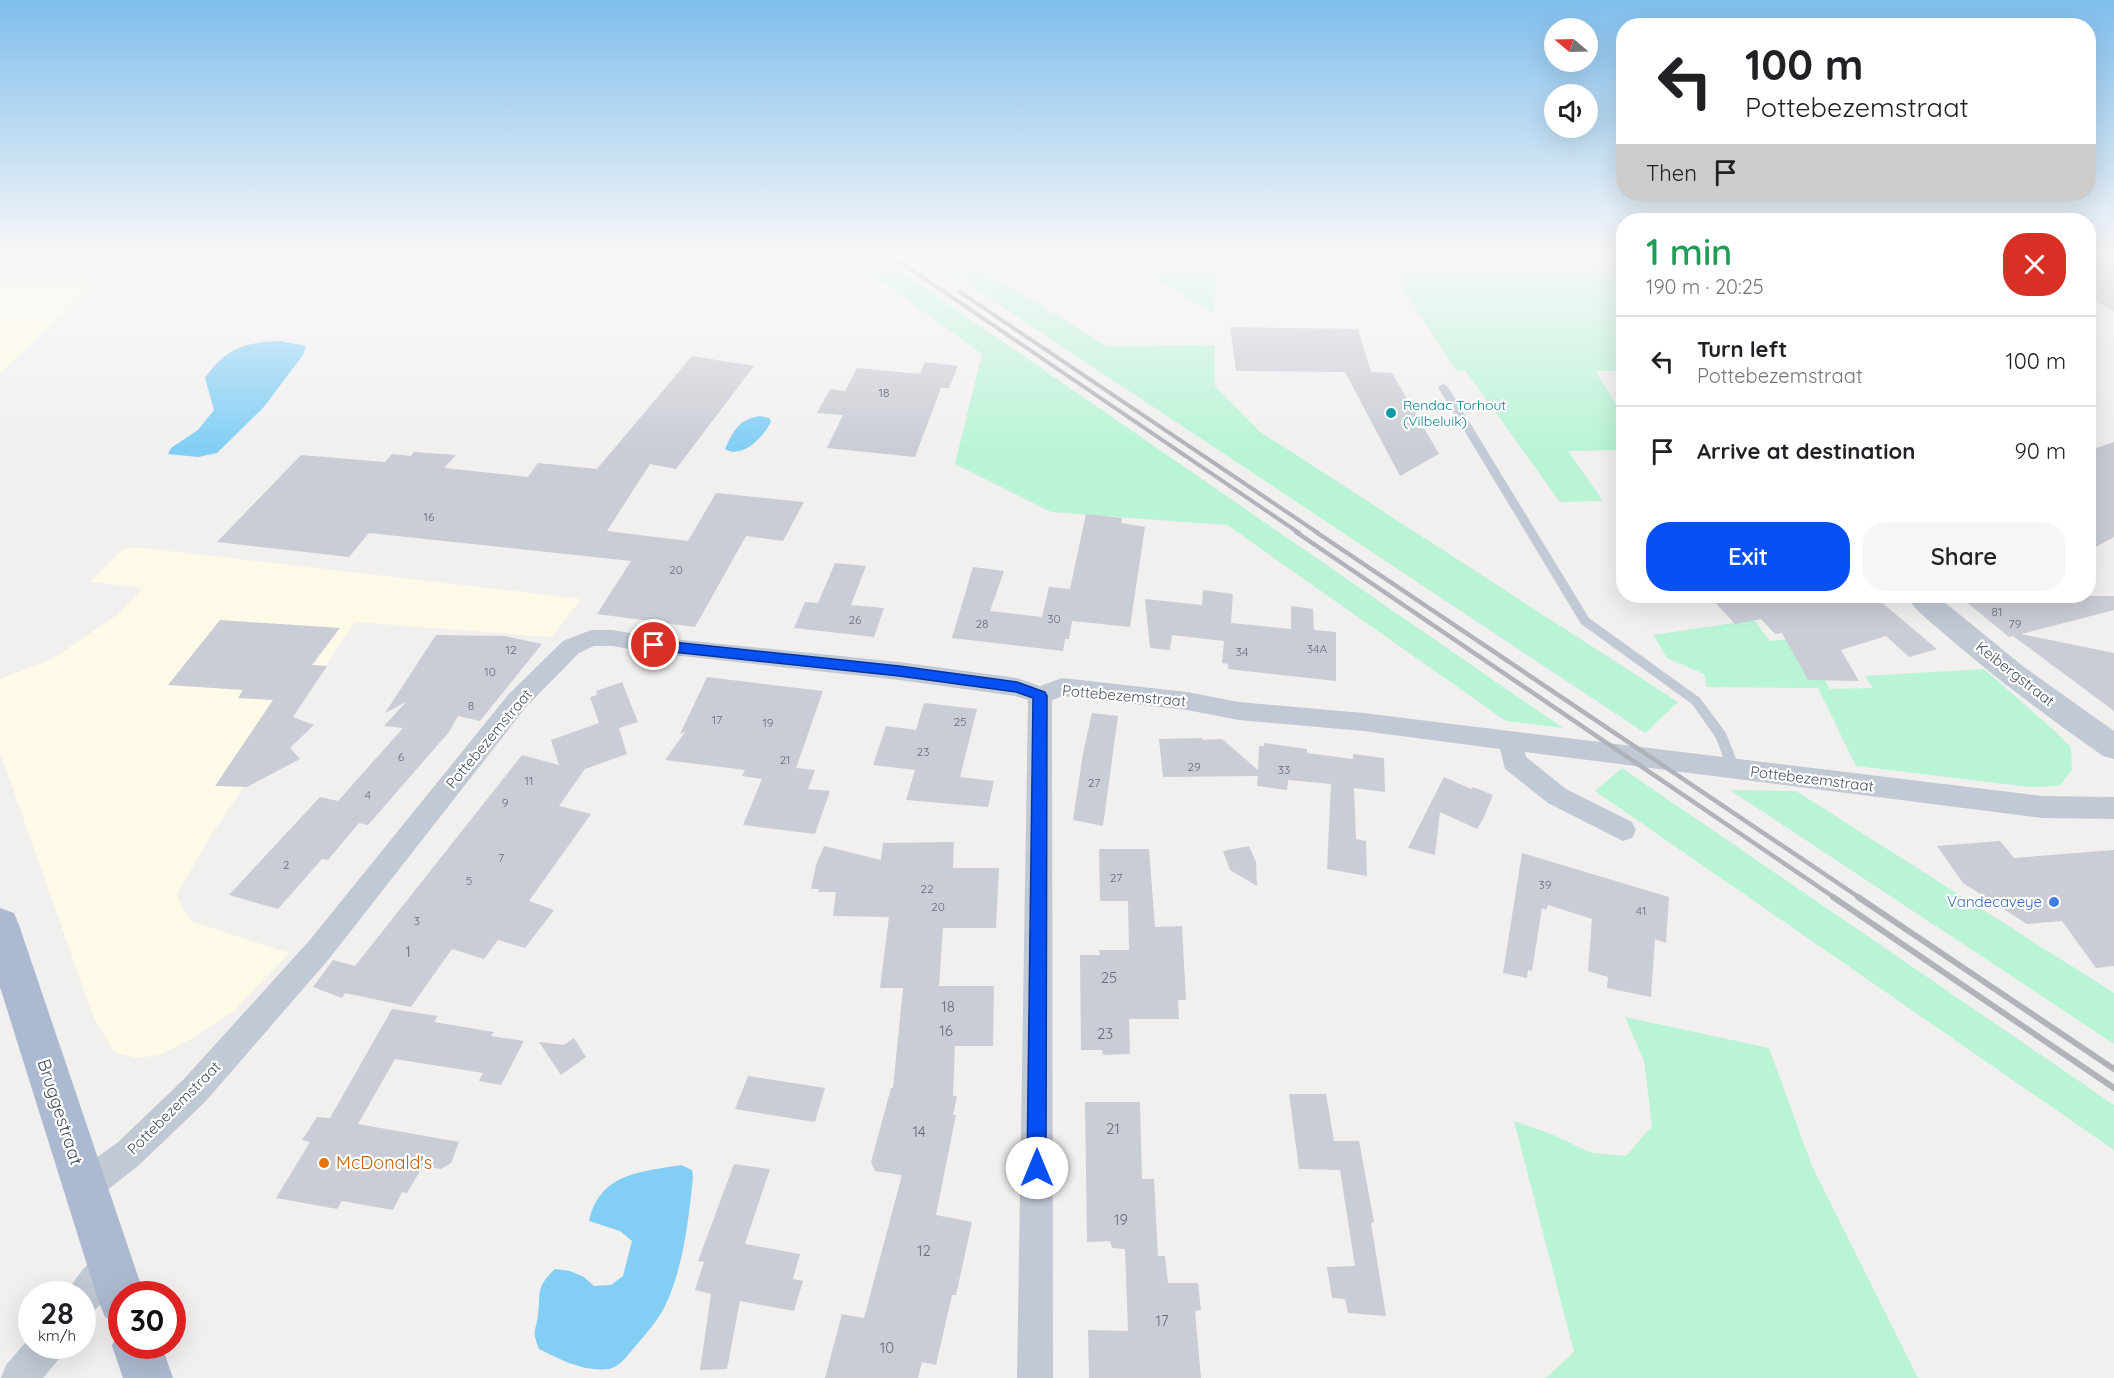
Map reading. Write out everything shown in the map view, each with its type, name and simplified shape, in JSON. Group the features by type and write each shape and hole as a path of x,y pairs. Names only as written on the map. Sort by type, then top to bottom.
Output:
{"main road":[{"name":"Bruggestraat","path":"0,925 84,1187 105,1289"}],"street":[{"name":"Keibergstraat","path":"1928,603 2052,704 2114,747"},
{"name":"Pottebezemstraat","path":"84,1187 128,1154 201,1083 318,950 517,701 571,647 591,638 612,638 654,645 922,674 1017,687 1040,696 1062,687 1187,701 1239,711 1363,722 2042,807 2114,808"},
{"path":"1035,1378 1040,696"},
{"path":"1511,740 1514,762 1557,796 1623,830"},
{"path":"19,1378 35,1359"}],"lane":[{"path":"1443,387 1585,621 1696,701 1722,736 1734,769"}],"shaded area":[{"path":"0,319 57,319 0,374"},
{"path":"135,547 581,599 552,637 355,622 210,837 177,894 183,909 193,922 289,953 234,1011 191,1039 160,1055 136,1058 114,1052 93,1016 0,752 0,679 52,659 117,615 143,588 90,582 123,549"}],"green space":[{"path":"934,319 970,319 1563,728 1506,721 1227,525 1051,512 955,464 982,354"},
{"path":"1021,319 1063,319 1107,346 1214,345 1215,386 1259,431 1678,702 1645,733"},
{"path":"1423,319 1616,319 1616,371 1595,371 1616,404 1616,450 1568,451 1603,501 1560,502 1465,370 1456,371"},
{"path":"1754,620 1770,641 1798,638 1830,689 1873,688 1865,676 1984,669 2071,748 2072,770 2059,786 2029,787 1856,766 1818,688 1707,687 1704,674 1667,658 1653,635"},
{"path":"1622,768 2114,1105 2114,1150 1595,791"},
{"path":"1730,790 1796,791 2114,993 2114,1044"},
{"path":"1625,1017 1769,1048 1812,1166 1918,1378 1546,1378 1574,1352 1514,1121 1551,1134 1592,1153 1626,1156 1652,1126 1644,1061"}],"water":[{"path":"280,341 306,346 303,355 263,408 217,453 198,457 168,454 171,448 198,430 214,410 205,378 213,368 237,349 256,343"},
{"path":"760,416 769,418 771,421 764,433 752,445 739,451 732,452 725,449 742,423"},
{"path":"681,1165 692,1170 693,1178 684,1244 671,1292 654,1324 622,1361 609,1369 582,1367 539,1349 535,1332 540,1291 544,1281 555,1269 570,1271 584,1277 594,1286 611,1285 623,1276 632,1241 620,1231 589,1221 594,1205 602,1193 612,1184 637,1173"}],"building":[{"name":"Rendac Torhout (Vilbeluik)","path":"1230,327 1358,329 1371,372 1392,373 1439,454 1400,476 1345,372 1236,371"},
{"path":"692,356 754,366 676,469 650,464 607,531 688,541 716,493 804,502 783,541 746,536 695,627 597,614 631,561 369,533 349,557 217,542 301,455 385,462 392,454 411,456 414,452 456,455 444,468 528,477 538,463 597,469"},
{"path":"925,362 958,366 949,388 941,388 915,457 827,448 843,415 817,413 830,389 845,391 857,368 920,374"},
{"path":"2114,442 2114,537 2096,547 2096,448"},
{"path":"1086,514 1122,518 1121,523 1145,527 1130,627 1072,621 1069,639 1065,639 1063,651 952,638 973,567 1004,571 990,611 1042,617 1049,587 1070,589"},
{"path":"835,563 866,566 851,605 884,608 874,637 794,628 805,602 818,603"},
{"path":"1203,590 1233,594 1231,623 1291,629 1291,606 1313,609 1314,630 1336,632 1336,681 1228,669 1228,664 1222,663 1224,641 1172,635 1170,650 1150,648 1145,599 1202,605"},
{"path":"2096,596 2114,596 2114,610 2021,634 2114,653 2114,711 2013,636 2009,637 1968,603 2096,603"},
{"path":"1716,603 1882,603 1937,649 1909,657 1886,636 1841,650 1859,681 1808,680 1782,633 1775,634 1761,619 1735,624"},
{"path":"220,620 340,628 312,665 327,666 293,717 314,725 290,748 300,759 247,787 215,786 273,700 238,698 243,690 168,685"},
{"path":"436,635 505,636 542,644 480,721 458,716 449,732 368,825 359,823 328,860 322,859 278,909 229,895 320,797 338,801 403,728 384,726 406,702 385,713"},
{"path":"707,677 823,691 796,768 815,770 808,789 830,791 815,834 743,825 762,779 742,776 745,770 665,760 685,732 680,734"},
{"path":"622,682 638,722 619,728 627,754 585,769 559,806 591,814 529,901 554,910 525,948 498,940 484,959 452,949 411,1007 345,993 342,998 313,987 333,960 355,966 522,755 559,765 551,740 599,723 590,697 597,695 596,691"},
{"path":"924,703 977,709 960,777 994,781 988,807 906,800 915,770 873,765 886,726 916,730"},
{"path":"1092,713 1118,716 1103,826 1073,820 1083,753"},
{"path":"1203,738 1202,740 1222,739 1258,770 1259,746 1264,746 1264,743 1307,749 1307,753 1353,759 1353,754 1384,758 1385,792 1354,788 1356,839 1366,841 1367,876 1327,869 1331,784 1288,780 1287,790 1257,786 1258,776 1163,777 1159,739"},
{"path":"1444,777 1471,789 1473,787 1493,795 1483,819 1477,829 1440,812 1435,855 1408,848"},
{"name":"Vandecaveye","path":"2000,841 2014,858 2114,850 2114,966 2096,968 2062,921 2027,924 1963,883 1937,846"},
{"path":"954,842 953,868 999,868 996,928 943,928 939,986 994,986 993,1046 955,1046 953,1096 957,1096 953,1115 956,1115 936,1215 972,1222 956,1295 952,1295 936,1365 922,1362 918,1378 825,1378 842,1314 864,1318 902,1175 875,1171 871,1162 891,1088 893,1088 903,988 880,988 889,917 833,916 836,892 818,892 819,889 811,889 816,865 824,846 881,860 883,843"},
{"path":"1249,846 1256,862 1257,886 1230,870 1223,851"},
{"path":"1099,849 1149,849 1155,927 1182,926 1186,1000 1178,1000 1179,1019 1129,1019 1130,1054 1103,1055 1102,1050 1081,1050 1080,955 1100,955 1099,950 1129,950 1128,901 1100,901"},
{"path":"1522,853 1669,897 1666,943 1655,939 1651,997 1607,988 1608,977 1588,971 1592,919 1548,905 1546,910 1542,908 1532,971 1528,970 1527,978 1503,973"},
{"path":"392,1009 438,1016 434,1022 494,1032 491,1036 524,1041 501,1085 479,1081 483,1073 395,1059 358,1124 459,1142 451,1163 441,1169 423,1166 407,1193 402,1192 393,1210 342,1201 337,1209 276,1198 310,1142 302,1140 317,1117 330,1118"},
{"path":"574,1038 586,1057 561,1075 539,1042 564,1045"},
{"path":"748,1076 825,1088 815,1122 735,1109"},
{"path":"1289,1094 1326,1094 1334,1141 1359,1141 1374,1222 1371,1223 1386,1316 1348,1313 1345,1299 1332,1298 1327,1267 1355,1266 1340,1170 1299,1169"},
{"path":"1085,1102 1140,1102 1142,1179 1154,1179 1158,1256 1165,1256 1168,1283 1198,1283 1201,1310 1195,1311 1201,1378 1089,1378 1088,1330 1128,1331 1125,1249 1112,1248 1110,1241 1087,1242"},
{"path":"734,1164 770,1169 745,1244 800,1254 793,1279 803,1281 794,1311 740,1301 727,1369 700,1370 711,1294 695,1290 704,1262 698,1261"}],"railway":[{"path":"985,319 1299,533"},
{"path":"1001,319 1318,533"},
{"path":"1296,532 1835,898"},
{"path":"1316,532 1860,898"},
{"path":"1833,897 2114,1088"},
{"path":"1858,897 2114,1069"}],"place":[{"name":"Rendac Torhout (Vilbeluik)","path":"1391,413"},
{"name":"Vandecaveye","path":"2054,902"},
{"name":"McDonald's","path":"324,1163"}],"route":[{"path":"654,645 899,671 1017,687 1040,696 1037,1168"}]}
